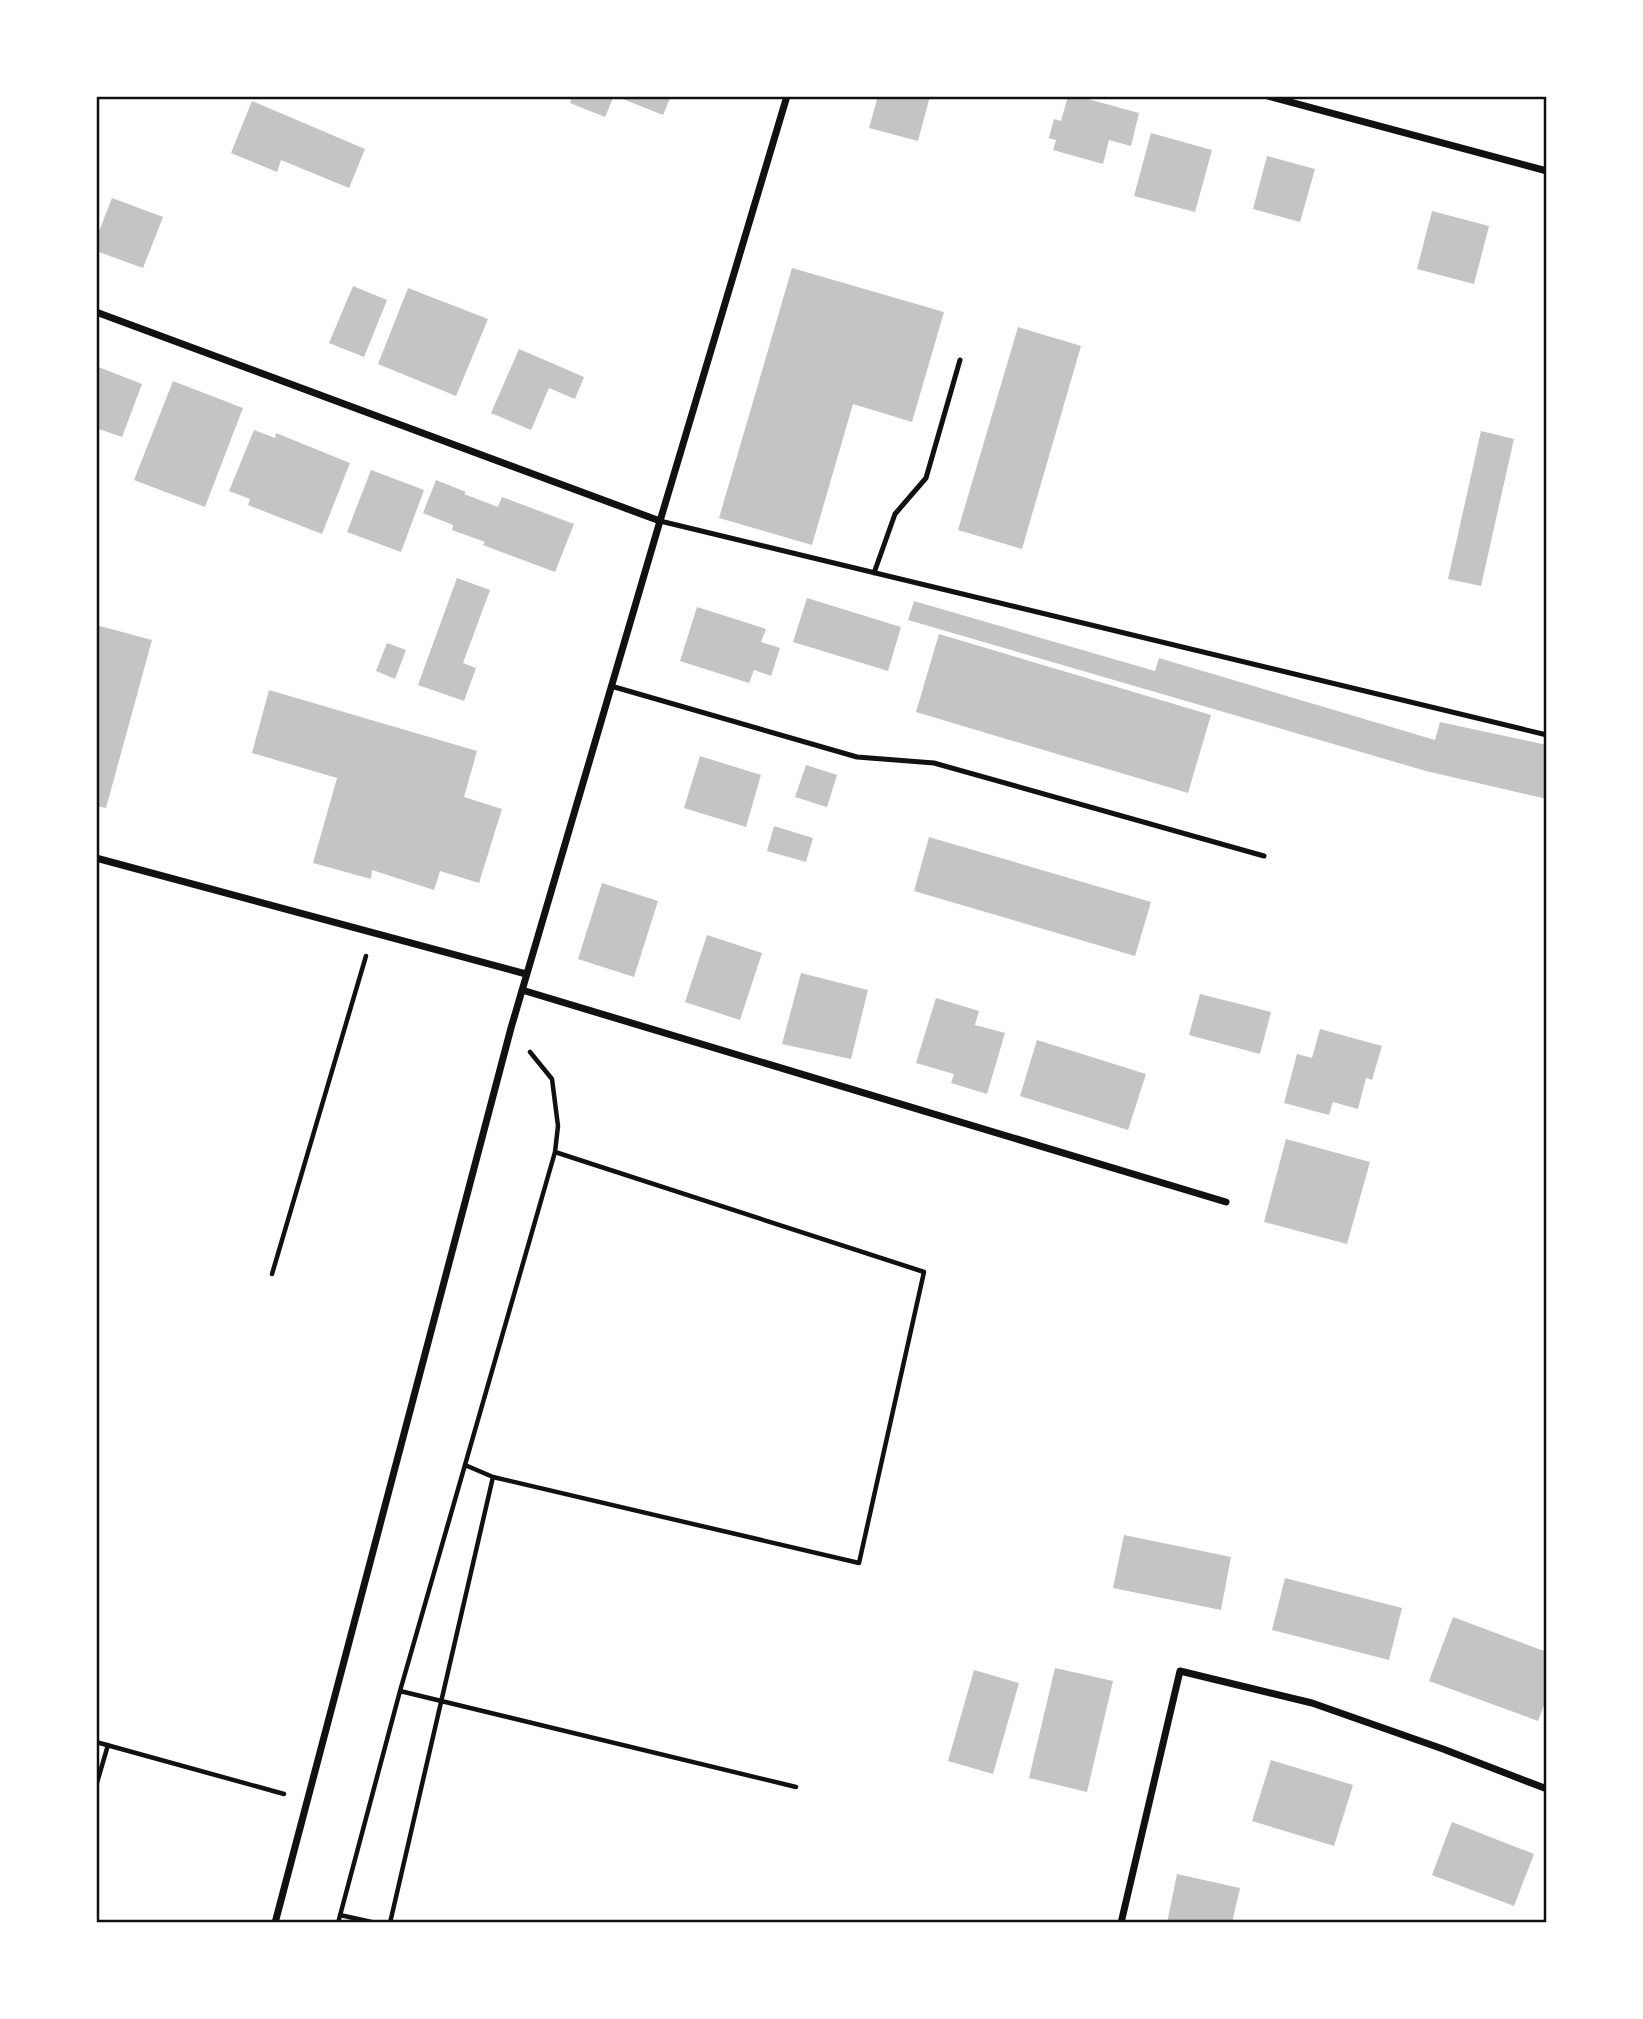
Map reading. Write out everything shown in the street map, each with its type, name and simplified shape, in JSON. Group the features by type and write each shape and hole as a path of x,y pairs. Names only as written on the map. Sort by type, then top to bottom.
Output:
{"street":[{"path":"275,1923 526,974 787,96"},
{"path":"1268,96 1547,171"},
{"path":"96,312 660,521"},
{"path":"96,858 526,974"},
{"path":"522,989 1226,1202"},
{"path":"1121,1923 1180,1671 1312,1703 1547,1789"}],"lane":[{"path":"874,573 895,514 926,478 960,360"},
{"path":"660,521 1547,734"},
{"path":"611,686 857,757 934,763 1264,856"}],"path":[{"path":"272,1274 374,933"},
{"path":"338,1923 400,1691 555,1152 558,1126 552,1079 511,1028"},
{"path":"464,1465 493,1476 859,1563 924,1272 555,1152"},
{"path":"390,1923 493,1476"},
{"path":"400,1691 796,1787"},
{"path":"96,1742 307,1800"},
{"path":"96,1786 108,1745"},
{"path":"340,1915 376,1923"}],"building":[{"path":"572,96 614,96 605,117 570,103"},
{"path":"615,96 671,96 663,115"},
{"path":"878,96 930,96 918,141 869,128"},
{"path":"1068,96 1139,113 1131,146 1109,140 1103,164 1053,150 1056,140 1049,138 1054,119 1061,121"},
{"path":"252,101 365,149 349,188 281,160 277,172 231,153"},
{"path":"1151,133 1212,150 1195,212 1134,196"},
{"path":"1267,156 1315,169 1300,222 1253,209"},
{"path":"112,198 163,217 143,268 96,251 96,239"},
{"path":"1432,211 1489,226 1474,284 1417,269"},
{"path":"792,268 944,312 912,422 853,404 812,545 719,518"},
{"path":"353,286 387,300 364,357 329,343"},
{"path":"408,288 488,319 456,396 378,364"},
{"path":"1018,327 1081,346 1022,549 958,530"},
{"path":"519,349 584,377 575,399 549,388 531,430 491,413"},
{"path":"96,366 142,384 122,437 96,428"},
{"path":"173,381 243,408 205,507 134,480"},
{"path":"254,430 275,438 276,433 350,463 322,534 248,505 250,499 229,491"},
{"path":"1481,431 1514,439 1481,586 1448,579"},
{"path":"371,470 424,490 401,552 347,532"},
{"path":"436,480 498,507 502,497 574,524 555,572 483,545 485,542 452,530 453,525 423,513"},
{"path":"457,578 490,590 463,663 476,668 464,701 418,685"},
{"path":"807,598 901,627 888,671 793,642"},
{"path":"914,601 1155,671 1159,658 1435,740 1440,722 1547,745 1547,799 1426,771 908,620"},
{"path":"697,607 766,629 761,642 780,648 771,676 754,670 749,683 680,661"},
{"path":"96,625 152,640 106,808 96,806"},
{"path":"939,634 1211,715 1188,793 916,712"},
{"path":"387,643 406,650 395,679 376,671"},
{"path":"269,690 477,751 464,797 502,809 479,883 440,871 434,890 372,870 371,879 313,863 337,778 252,753"},
{"path":"700,756 761,775 746,827 684,808"},
{"path":"806,765 837,775 827,807 795,797"},
{"path":"774,826 813,838 806,862 767,851"},
{"path":"929,837 1151,902 1135,956 914,891"},
{"path":"602,883 658,901 634,977 578,959"},
{"path":"707,935 762,953 740,1020 685,1002"},
{"path":"801,973 868,990 851,1059 782,1044"},
{"path":"1200,994 1271,1012 1260,1054 1189,1035"},
{"path":"936,998 979,1011 975,1025 1005,1033 987,1094 951,1083 954,1074 916,1063"},
{"path":"1320,1029 1382,1046 1372,1080 1366,1078 1358,1109 1333,1102 1329,1115 1284,1103 1297,1054 1312,1058"},
{"path":"1037,1040 1146,1074 1128,1130 1020,1096"},
{"path":"1286,1139 1370,1162 1347,1244 1264,1222"},
{"path":"1124,1535 1231,1557 1221,1610 1113,1588"},
{"path":"1285,1578 1402,1608 1389,1660 1272,1630"},
{"path":"1453,1617 1547,1652 1547,1697 1538,1721 1429,1681"},
{"path":"1055,1668 1113,1681 1087,1792 1029,1778"},
{"path":"974,1670 1019,1683 993,1774 948,1761"},
{"path":"1271,1760 1353,1785 1334,1846 1252,1821"},
{"path":"1452,1822 1534,1854 1514,1906 1432,1875"},
{"path":"1177,1874 1240,1888 1232,1923 1167,1923"}]}
